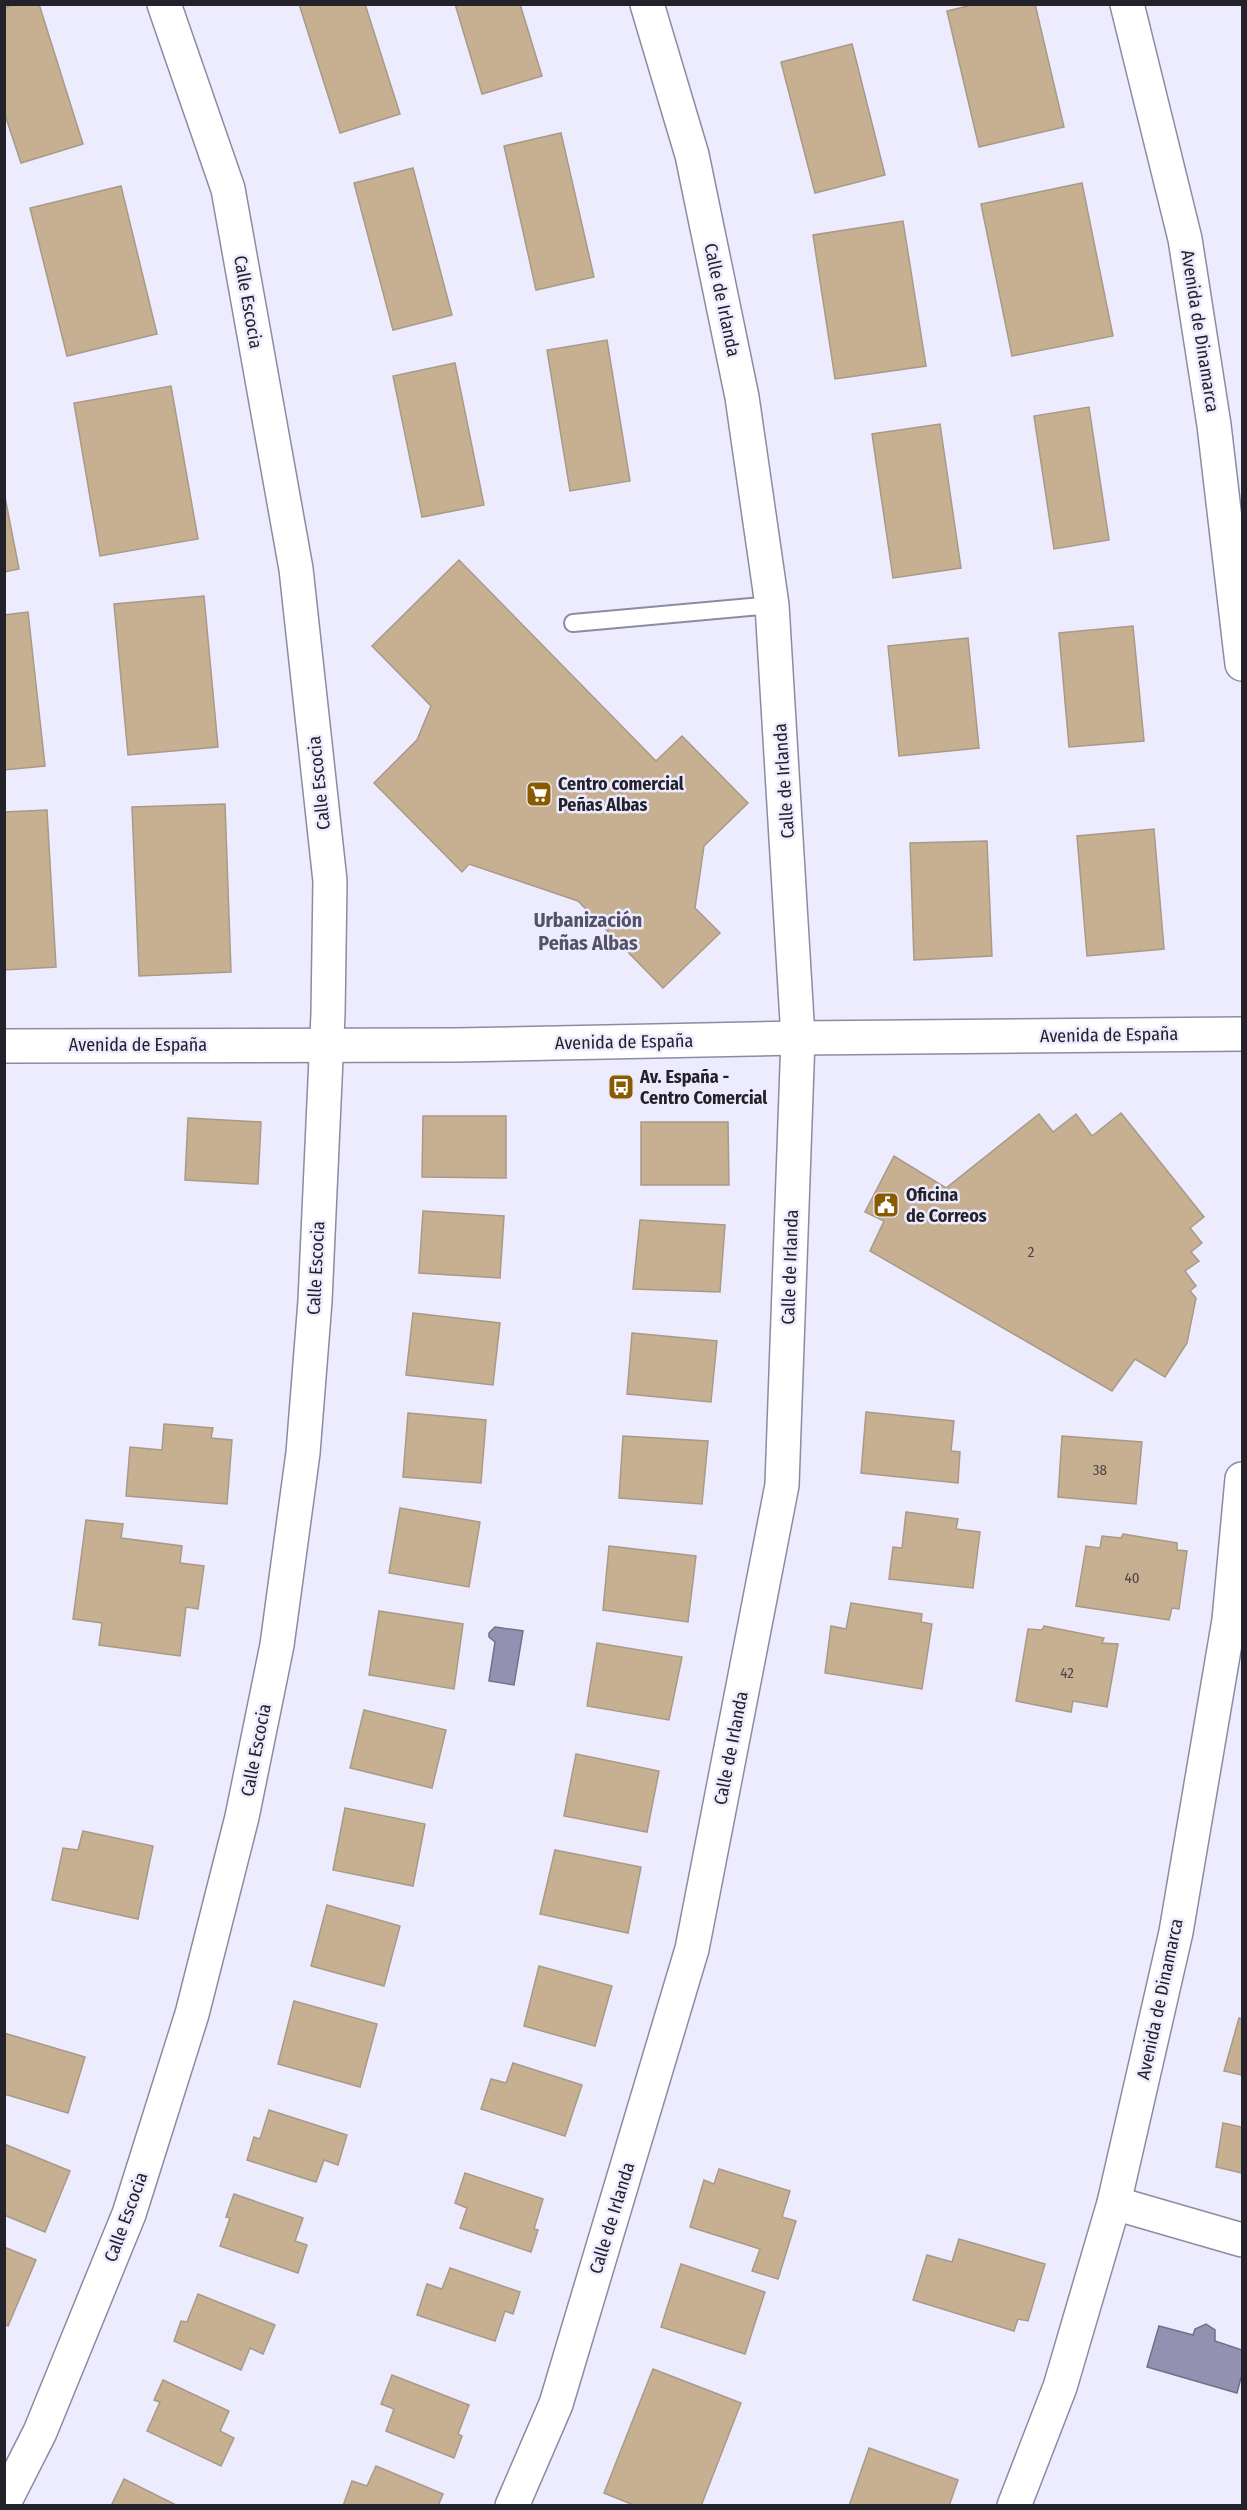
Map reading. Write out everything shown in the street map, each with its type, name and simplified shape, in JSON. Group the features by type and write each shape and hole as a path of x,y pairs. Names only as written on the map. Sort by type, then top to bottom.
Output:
{"street":[{"name":"Calle Escocia","path":"4,2503 40,2432 129,2214 192,2014 242,1817 277,1645 303,1453 315,1301 326,1045 330,881 296,569 228,189 164,4"},
{"name":"Calle de Irlanda","path":"512,2505 556,2404 692,1949 782,1485 798,1038 772,605 742,397 695,166 648,4"},
{"name":"Avenida de Dinamarca","path":"1127,4 1185,239 1214,424 1242,664"},
{"name":"Avenida de España","path":"4,1046 457,1045 798,1038 1242,1034"},
{"name":"Avenida de Dinamarca","path":"1014,2505 1060,2387 1114,2202 1176,1932 1229,1620 1242,1479"},
{"path":"1114,2202 1242,2240"}],"lane":[{"path":"573,623 772,605"}],"shaded area":[{"path":"495,1627 523,1631 514,1685 489,1681 495,1642 489,1637 489,1633"},
{"path":"1206,2324 1215,2330 1215,2341 1242,2350 1242,2374 1237,2393 1147,2367 1159,2326 1193,2335 1195,2329"}],"building":[{"path":"16,4 39,4 83,144 21,163 4,112 4,8"},
{"path":"299,4 365,4 400,114 340,133"},
{"path":"455,4 520,4 542,76 482,94"},
{"path":"976,4 1035,4 1064,127 979,147 947,11"},
{"path":"852,44 885,175 815,193 781,62"},
{"path":"561,133 594,277 536,290 504,146"},
{"path":"413,168 452,315 393,330 354,183"},
{"path":"1082,183 1113,336 1012,356 981,204"},
{"path":"121,186 157,334 67,356 30,208"},
{"path":"903,221 926,366 835,379 813,235"},
{"path":"607,340 630,481 570,491 547,350"},
{"path":"455,363 484,505 422,517 393,376"},
{"path":"171,386 198,539 100,556 74,403"},
{"path":"1089,407 1109,540 1054,549 1034,416"},
{"path":"940,424 961,568 893,578 872,434"},
{"path":"4,492 19,569 4,572"},
{"path":"459,560 656,761 682,736 748,803 704,846 695,908 720,933 663,988 578,901 469,864 462,872 374,783 417,740 431,706 372,646"},
{"path":"204,596 218,747 128,755 114,604"},
{"path":"28,612 45,766 4,770 4,615"},
{"path":"1133,626 1144,741 1069,747 1059,633"},
{"path":"968,638 979,748 899,756 888,646"},
{"path":"225,804 231,972 139,976 132,807"},
{"path":"47,810 56,967 4,970 4,812"},
{"path":"1154,829 1164,949 1087,956 1077,836"},
{"path":"987,841 992,956 914,960 910,843"},
{"path":"1121,1113 1204,1217 1190,1228 1202,1243 1191,1252 1199,1261 1185,1271 1196,1286 1190,1291 1196,1298 1187,1343 1165,1377 1135,1359 1112,1391 870,1251 884,1221 865,1212 894,1156 946,1188 1039,1114 1053,1132 1076,1114 1092,1136"},
{"path":"423,1116 506,1116 506,1178 422,1177"},
{"path":"188,1118 261,1122 258,1184 185,1180"},
{"path":"641,1122 728,1122 729,1185 641,1185"},
{"path":"423,1211 504,1216 500,1278 419,1273"},
{"path":"640,1220 725,1225 720,1292 633,1289"},
{"path":"413,1313 500,1323 493,1385 406,1375"},
{"path":"632,1333 717,1341 711,1402 627,1394"},
{"path":"866,1412 954,1421 951,1451 960,1452 958,1483 861,1473"},
{"path":"408,1413 486,1420 481,1483 403,1477"},
{"path":"164,1424 213,1428 211,1438 232,1440 227,1504 126,1496 130,1447 162,1450"},
{"path":"623,1436 708,1441 702,1504 619,1498"},
{"path":"1062,1436 1142,1442 1136,1504 1058,1497"},
{"path":"400,1508 480,1522 469,1587 389,1573"},
{"path":"906,1512 958,1519 956,1529 980,1532 973,1588 889,1579 893,1547 902,1548"},
{"path":"86,1520 123,1524 121,1538 182,1546 180,1563 204,1566 198,1609 186,1607 180,1656 99,1645 102,1623 73,1619"},
{"path":"1123,1534 1177,1543 1177,1550 1187,1551 1179,1609 1172,1608 1169,1620 1076,1606 1086,1546 1100,1548 1102,1536 1121,1538"},
{"path":"609,1546 696,1556 688,1622 603,1610"},
{"path":"851,1603 922,1614 921,1622 932,1624 922,1689 825,1673 831,1626 846,1629"},
{"path":"379,1611 463,1624 454,1689 369,1675"},
{"path":"1044,1626 1104,1638 1102,1643 1118,1644 1107,1707 1073,1701 1071,1712 1016,1701 1028,1629 1042,1630"},
{"path":"597,1643 682,1657 669,1720 587,1706"},
{"path":"364,1710 446,1730 432,1788 350,1768"},
{"path":"576,1754 659,1771 647,1832 564,1816"},
{"path":"345,1808 425,1824 413,1886 333,1870"},
{"path":"83,1831 153,1846 138,1919 52,1900 63,1848 78,1850"},
{"path":"555,1850 641,1867 628,1933 540,1914"},
{"path":"327,1905 400,1926 384,1986 311,1966"},
{"path":"539,1966 612,1986 595,2046 524,2026"},
{"path":"294,2001 377,2024 360,2087 278,2064"},
{"path":"1239,2018 1242,2019 1242,2075 1224,2071"},
{"path":"4,2033 85,2057 68,2113 4,2094"},
{"path":"513,2063 582,2085 565,2136 481,2109 491,2079 506,2083"},
{"path":"269,2110 347,2135 338,2165 324,2160 316,2182 247,2160 254,2137 260,2139"},
{"path":"1223,2123 1242,2127 1242,2173 1216,2167"},
{"path":"4,2144 70,2171 45,2232 4,2215"},
{"path":"719,2169 790,2191 782,2217 796,2221 778,2279 752,2271 760,2249 690,2227 704,2180 714,2184"},
{"path":"465,2173 543,2199 534,2229 538,2230 531,2252 460,2228 467,2208 455,2203"},
{"path":"234,2194 303,2218 295,2241 307,2245 298,2273 220,2246 230,2218 226,2217"},
{"path":"959,2239 1045,2264 1028,2321 1018,2319 1014,2331 913,2300 927,2255 952,2262"},
{"path":"4,2247 36,2260 8,2326 4,2324"},
{"path":"681,2264 765,2292 745,2354 661,2327"},
{"path":"450,2268 520,2292 513,2314 505,2311 495,2341 417,2315 427,2284 442,2289"},
{"path":"198,2294 275,2325 263,2354 250,2348 241,2370 174,2341 181,2321 187,2322"},
{"path":"653,2369 741,2403 701,2506 636,2506 604,2493"},
{"path":"392,2375 469,2405 458,2434 462,2436 454,2458 386,2431 394,2409 381,2404"},
{"path":"163,2380 229,2411 220,2431 234,2438 221,2466 147,2431 160,2402 154,2400"},
{"path":"869,2448 958,2480 949,2506 849,2506"},
{"path":"376,2466 443,2494 438,2506 343,2506 352,2481 367,2486"},
{"path":"124,2479 178,2506 111,2506"}],"place":[{"name":"Centro comercial Peñas Albas","path":"539,794"},
{"name":"Av. España - Centro Comercial","path":"621,1087"},
{"name":"Oficina de Correos","path":"886,1205"}],"district":[{"name":"Urbanización Peñas Albas","path":"588,932"}]}
